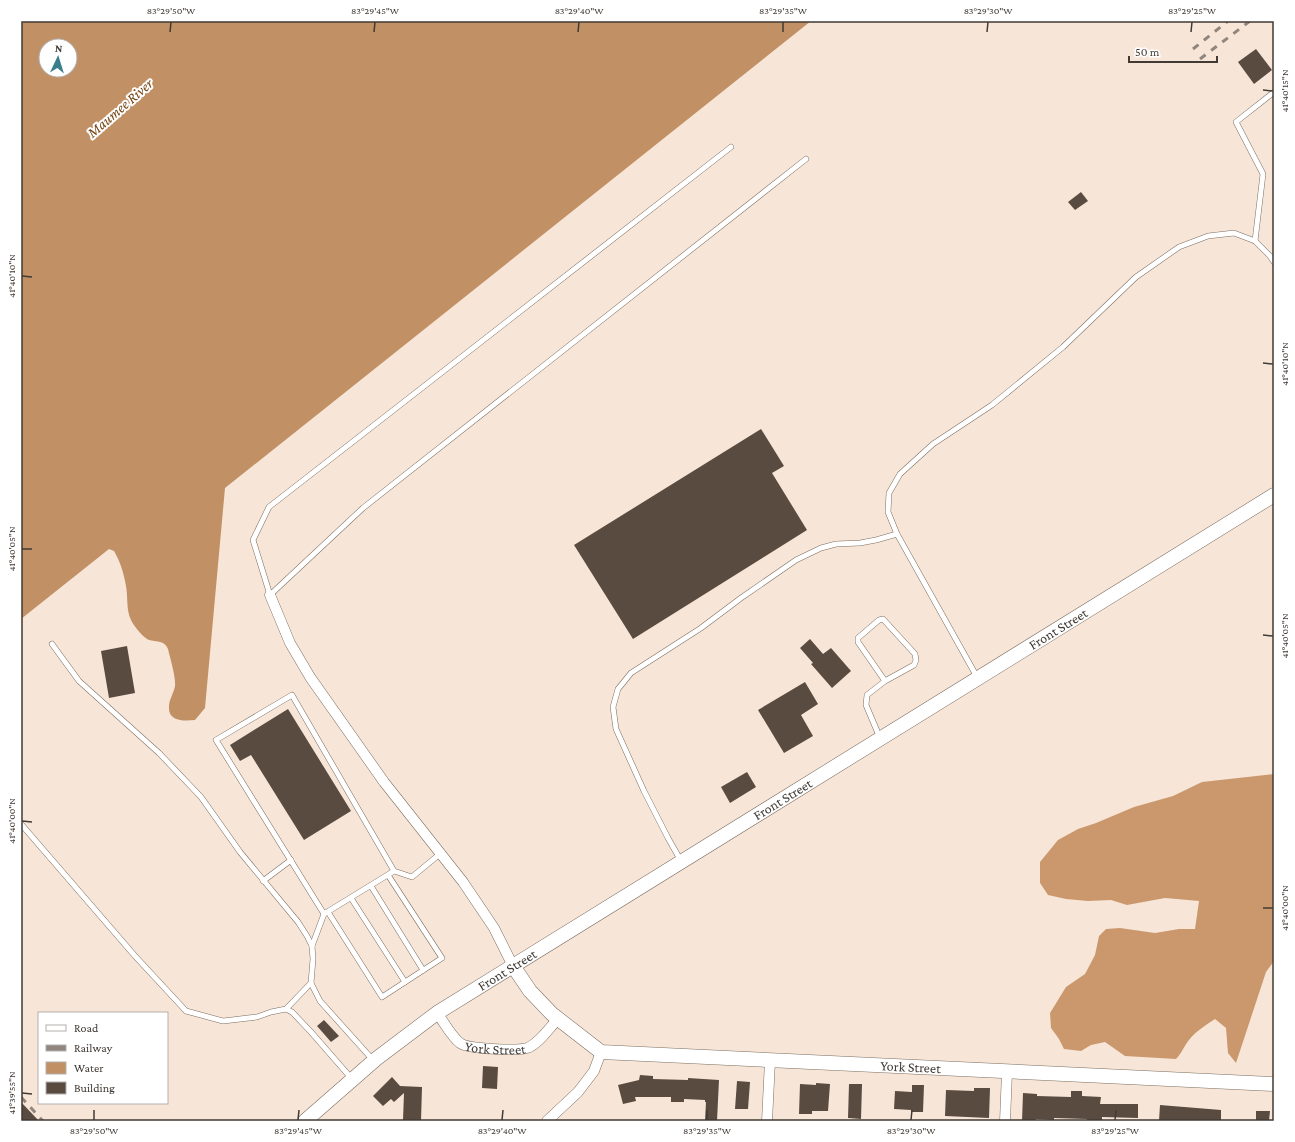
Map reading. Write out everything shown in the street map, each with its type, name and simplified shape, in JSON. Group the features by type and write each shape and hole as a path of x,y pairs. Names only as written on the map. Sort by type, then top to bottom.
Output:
{"street":[{"name":"Front Street","path":"305,1121 374,1061 438,1013 1274,495"},
{"path":"270,595 290,643 310,677 384,782 464,882 494,928 513,966 530,991 552,1014 601,1052 594,1071 578,1092 547,1121"},
{"name":"York Street","path":"438,1013 460,1043 469,1047 515,1049 527,1048 538,1041 558,1019"},
{"name":"York Street","path":"601,1052 1274,1084"},
{"path":"766,1121 770,1061"},
{"path":"1005,1121 1008,1072"}],"lane":[{"path":"1255,241 1263,174 1236,122 1274,92"},
{"path":"732,147 269,507 253,540 270,595 363,508 806,159"},
{"path":"978,678 897,534 888,512 889,493 900,474 933,444 992,405 1063,347 1136,277 1179,247 1208,236 1234,233 1255,241 1274,262"},
{"path":"682,862 644,791 616,729 613,707 618,688 631,673 701,628 796,560 821,548 836,544 860,543 897,534"},
{"path":"880,738 866,705 867,695 885,681 914,665 916,660 915,654 883,619 879,620 858,638 858,642 885,681"},
{"path":"52,644 79,681 159,753 201,797 240,852 298,922 312,946 313,958 311,968 311,984 320,1001 374,1061"},
{"path":"388,875 442,958 382,996 291,860 216,740 292,695 394,871 412,877 441,853"},
{"path":"21,824 135,956 186,1011 223,1020 257,1017 286,1009 311,984"},
{"path":"263,881 291,860"},
{"path":"312,946 326,913 394,871"},
{"path":"371,886 423,970"},
{"path":"351,898 405,982"},
{"path":"286,1009 292,1012 312,1032 352,1079"}],"shaded area":[{"path":"1274,774 1274,961 1266,972 1236,1063 1228,1053 1226,1028 1215,1019 1201,1028 1187,1042 1176,1059 1125,1056 1105,1042 1091,1045 1081,1051 1064,1049 1051,1028 1050,1013 1066,987 1085,974 1095,955 1099,936 1106,929 1120,928 1155,933 1179,929 1195,929 1199,901 1165,898 1127,905 1111,900 1088,901 1066,899 1048,895 1040,883 1040,862 1058,840 1078,829 1134,807 1173,796 1202,782"}],"water":[{"name":"Maumee River","path":"21,21 811,21 225,488 205,708 195,720 178,720 171,716 169,712 169,704 175,682 168,649 162,642 147,639 140,633 132,622 128,612 127,590 120,563 114,551 109,549 21,619"}],"building":[{"path":"1256,49 1272,70 1254,84 1238,62"},
{"path":"1081,192 1088,201 1075,210 1068,202"},
{"path":"761,429 784,466 772,473 807,530 633,639 574,545"},
{"path":"810,639 823,654 831,648 851,671 832,688 811,664 813,663 800,648"},
{"path":"127,646 135,693 109,698 101,651"},
{"path":"805,682 818,704 801,715 813,736 784,753 758,710"},
{"path":"288,709 351,811 304,840 251,755 240,761 230,745"},
{"path":"747,772 756,787 730,803 721,787"},
{"path":"324,1020 339,1036 331,1042 317,1026"},
{"path":"483,1066 498,1067 497,1089 482,1088"},
{"path":"640,1075 653,1076 653,1079 688,1080 688,1078 719,1080 717,1121 705,1121 705,1100 684,1099 684,1102 671,1102 671,1097 635,1097 636,1101 623,1104 618,1085 639,1080"},
{"path":"392,1077 400,1086 422,1087 421,1121 403,1120 404,1093 394,1102 391,1099 383,1106 373,1096"},
{"path":"737,1081 750,1082 748,1109 735,1109"},
{"path":"816,1083 830,1084 828,1111 812,1111 812,1114 799,1114 800,1084 816,1085"},
{"path":"849,1084 862,1084 861,1119 848,1118"},
{"path":"912,1085 924,1085 923,1112 911,1112 911,1110 894,1109 895,1091 912,1092"},
{"path":"974,1088 990,1088 989,1118 945,1116 946,1090 974,1091"},
{"path":"1071,1091 1082,1091 1082,1096 1101,1097 1100,1104 1138,1104 1138,1118 1102,1117 1102,1121 1087,1121 1087,1119 1054,1118 1054,1120 1036,1119 1035,1121 1022,1121 1023,1093 1037,1094 1037,1096 1071,1097"},
{"path":"21,1102 39,1121 21,1121"},
{"path":"1160,1105 1221,1110 1221,1121 1159,1121"},
{"path":"1256,1111 1270,1111 1269,1121 1256,1121"}],"railway":[{"path":"1193,49 1228,21"},
{"path":"1200,59 1250,21"},
{"path":"21,1097 43,1121"}]}
